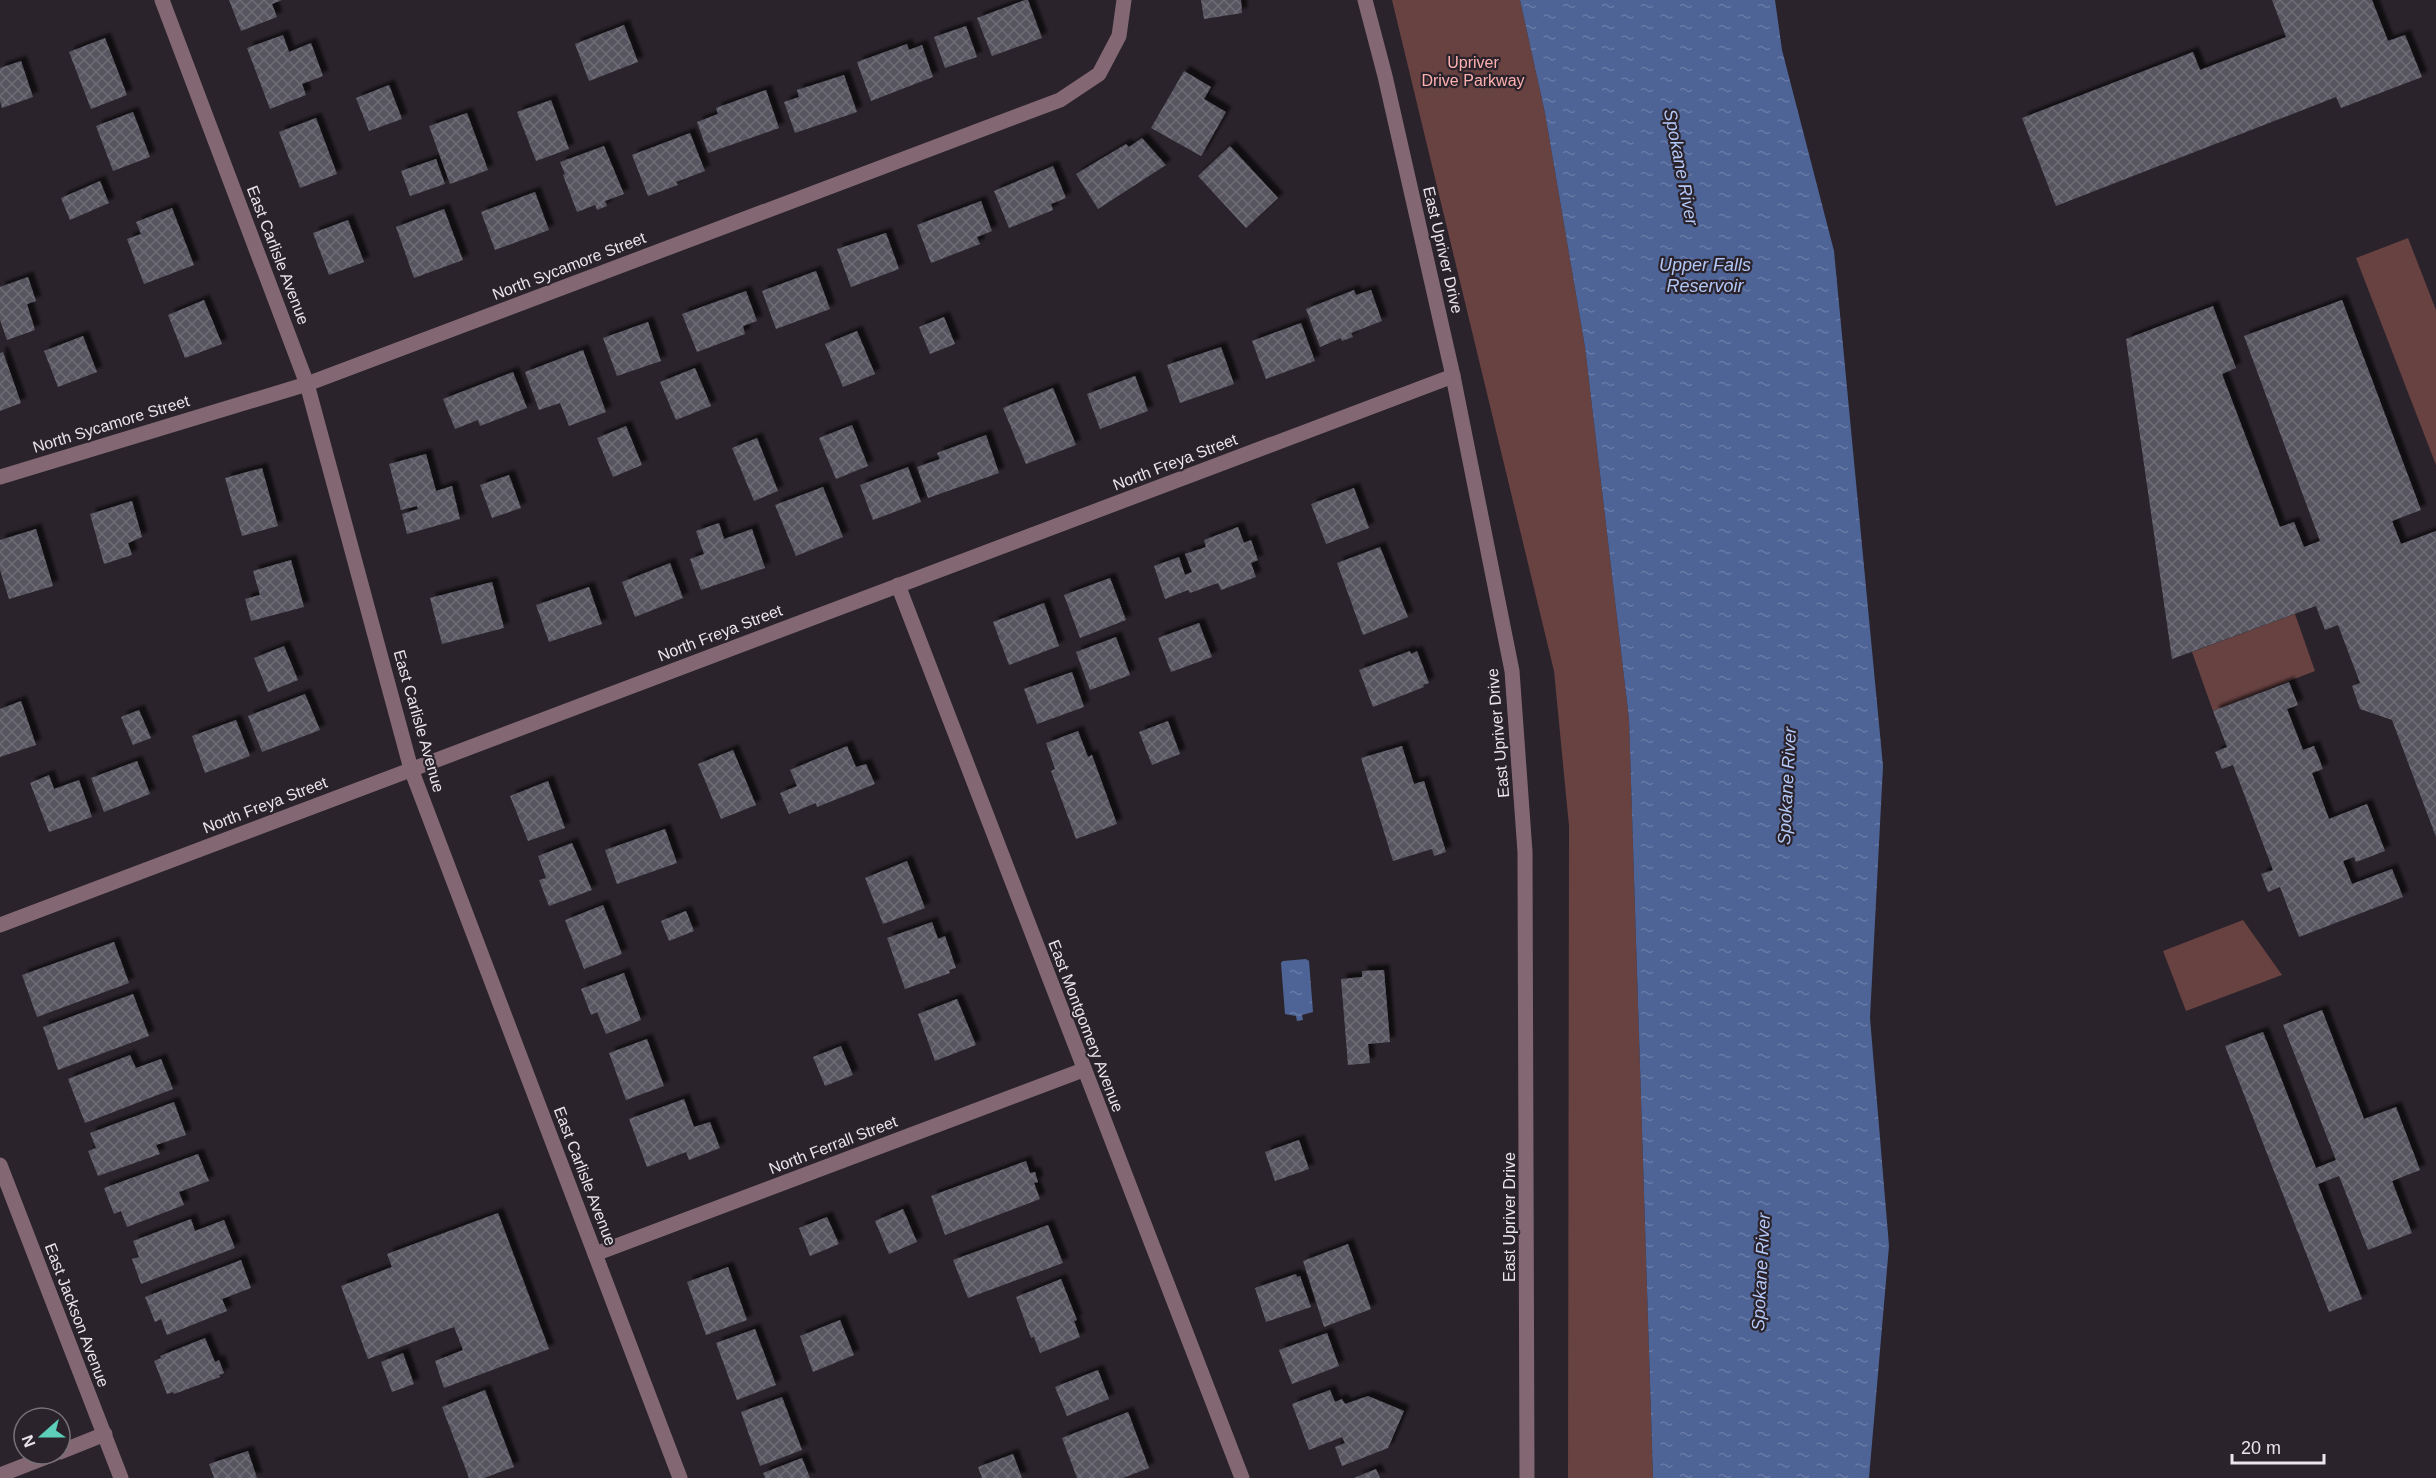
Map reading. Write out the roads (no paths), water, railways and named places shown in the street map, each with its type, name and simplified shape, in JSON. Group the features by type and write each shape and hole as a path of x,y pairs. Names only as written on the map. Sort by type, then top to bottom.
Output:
{"street":[{"name":"East Carlisle Avenue","path":"162,0 307,384 411,769 680,1478"},
{"name":"North Sycamore Street","path":"0,477 307,384 1060,100 1099,74 1119,36 1124,0"},
{"name":"East Upriver Drive","path":"1365,0 1386,76 1453,376 1512,671 1526,852 1527,1478"},
{"name":"North Freya Street","path":"0,925 1453,376"},
{"name":"East Montgomery Avenue","path":"898,585 1242,1478"},
{"name":"North Ferrall Street","path":"595,1254 1083,1070"},
{"name":"East Jackson Avenue","path":"0,1165 121,1478"},
{"path":"72,1447 105,1434"},
{"path":"0,1475 23,1466"}],"water":[{"name":"Upper Falls Reservoir","path":"1520,0 1775,0 1782,50 1834,251 1883,766 1870,1018 1889,1246 1869,1478 1653,1478 1629,719 1585,347 1545,113"},
{"path":"1306,959 1309,961 1313,1012 1302,1015 1303,1020 1297,1021 1296,1016 1285,1014 1281,963"}],"park label":[{"name":"Upriver Drive Parkway","path":"1473,71"}],"water label":[{"name":"Spokane River","path":"1681,167"},
{"name":"Spokane River","path":"1787,786"},
{"name":"Spokane River","path":"1761,1272"}]}
